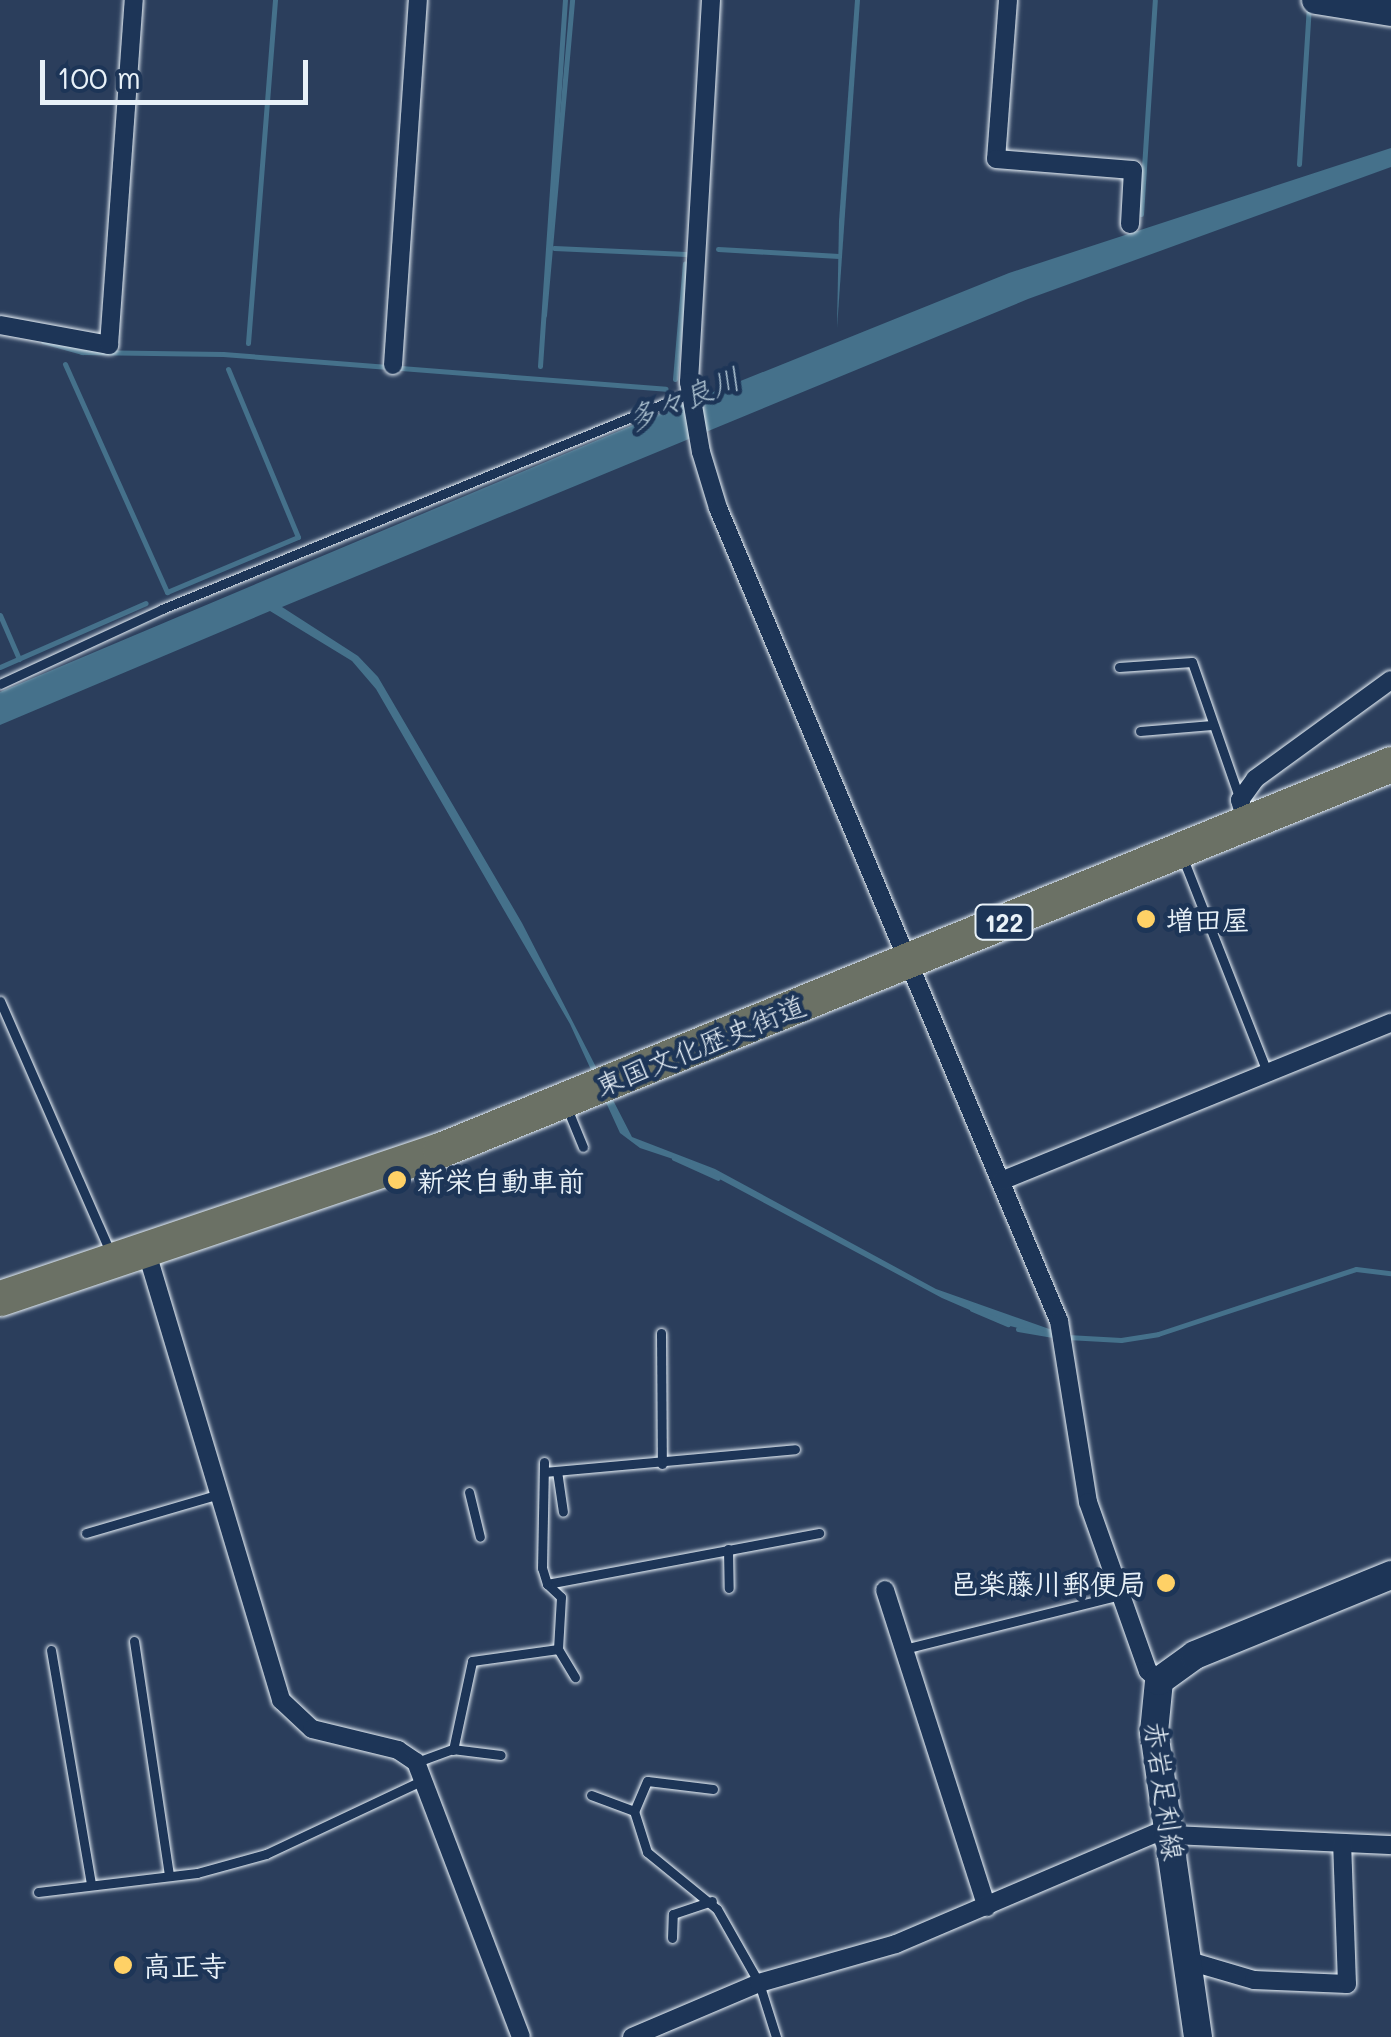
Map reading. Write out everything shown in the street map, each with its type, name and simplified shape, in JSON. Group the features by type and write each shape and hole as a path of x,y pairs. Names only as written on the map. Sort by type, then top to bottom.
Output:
{"highway":[{"name":"東国文化歴史街道","path":"0,1298 131,1258 404,1164 1180,850 1244,812 1391,764"}],"main road":[{"path":"1316,0 1391,12"},
{"name":"赤岩足利線","path":"1198,2037 1154,1732 1159,1681 1195,1654 1391,1575"}],"street":[{"path":"0,324 109,345 134,0"},
{"path":"393,365 418,0"},
{"path":"711,0 691,396 701,452 718,508 1001,1181 1068,1350 1088,1502 1148,1671 1159,1681"},
{"path":"1008,0 996,159 1133,170 1130,224"},
{"path":"1244,812 1255,780 1391,680"},
{"path":"1001,1181 1391,1023"},
{"path":"131,1258 221,1493 280,1700 291,1715 312,1728 398,1750 416,1762 522,2037"},
{"path":"885,1590 987,1907"},
{"path":"632,2037 759,1982 896,1944 1170,1831 1391,1845"},
{"path":"1189,1961 1254,1980 1347,1984 1342,1843"}],"lane":[{"path":"0,684 162,609 691,396"},
{"path":"1119,667 1192,662 1244,812"},
{"path":"1140,731 1212,726"},
{"path":"1180,850 1268,1072"},
{"path":"0,1001 131,1258"},
{"path":"564,1100 583,1147"},
{"path":"661,1332 662,1464"},
{"path":"575,1676 558,1650 561,1598 546,1584 544,1467 557,1471 662,1464 794,1449"},
{"path":"557,1471 563,1512"},
{"path":"469,1492 480,1536"},
{"path":"86,1533 221,1493"},
{"path":"546,1584 627,1574 728,1549 819,1533"},
{"path":"728,1549 729,1588"},
{"path":"904,1648 1120,1595"},
{"path":"134,1641 168,1874"},
{"path":"51,1650 91,1885"},
{"path":"452,1750 472,1661 558,1650"},
{"path":"416,1762 452,1750 502,1755"},
{"path":"38,1892 168,1874 197,1874 266,1854 423,1780"},
{"path":"713,1789 647,1781 634,1811 648,1852 712,1902 759,1982 776,2037"},
{"path":"591,1795 634,1811"},
{"path":"672,1938 673,1914 712,1902"}],"water":[{"path":"855,0 860,0 837,328 839,221"},
{"path":"1391,148 1391,167 1028,299 282,607 358,656 378,677 522,923 632,1137 715,1169 936,1289 1055,1331 1057,1338 1002,1324 942,1298 697,1167 640,1148 620,1133 570,1024 376,689 352,661 270,611 0,725 0,692 671,409 1009,273"}],"waterway":[{"path":"248,343 275,0"},
{"path":"540,366 565,0"},
{"path":"544,315 572,0"},
{"path":"1141,214 1155,0"},
{"path":"1299,164 1309,7"},
{"path":"554,248 686,254"},
{"path":"718,249 839,256"},
{"name":"多々良川","path":"675,379 685,263"},
{"name":"多々良川","path":"43,341 82,352 223,354 666,389"},
{"path":"65,364 167,592 298,537 228,369"},
{"path":"0,667 146,603"},
{"path":"0,615 19,659"},
{"path":"674,1158 718,1178"},
{"path":"1067,1337 1121,1340 1158,1334 1356,1269 1391,1273"},
{"path":"972,1309 1008,1324"},
{"path":"1018,1329 1051,1335"}],"place":[{"name":"増田屋","path":"1146,919"},
{"name":"新栄自動車前","path":"397,1180"},
{"name":"邑楽藤川郵便局","path":"1166,1583"},
{"name":"高正寺","path":"123,1965"}]}
